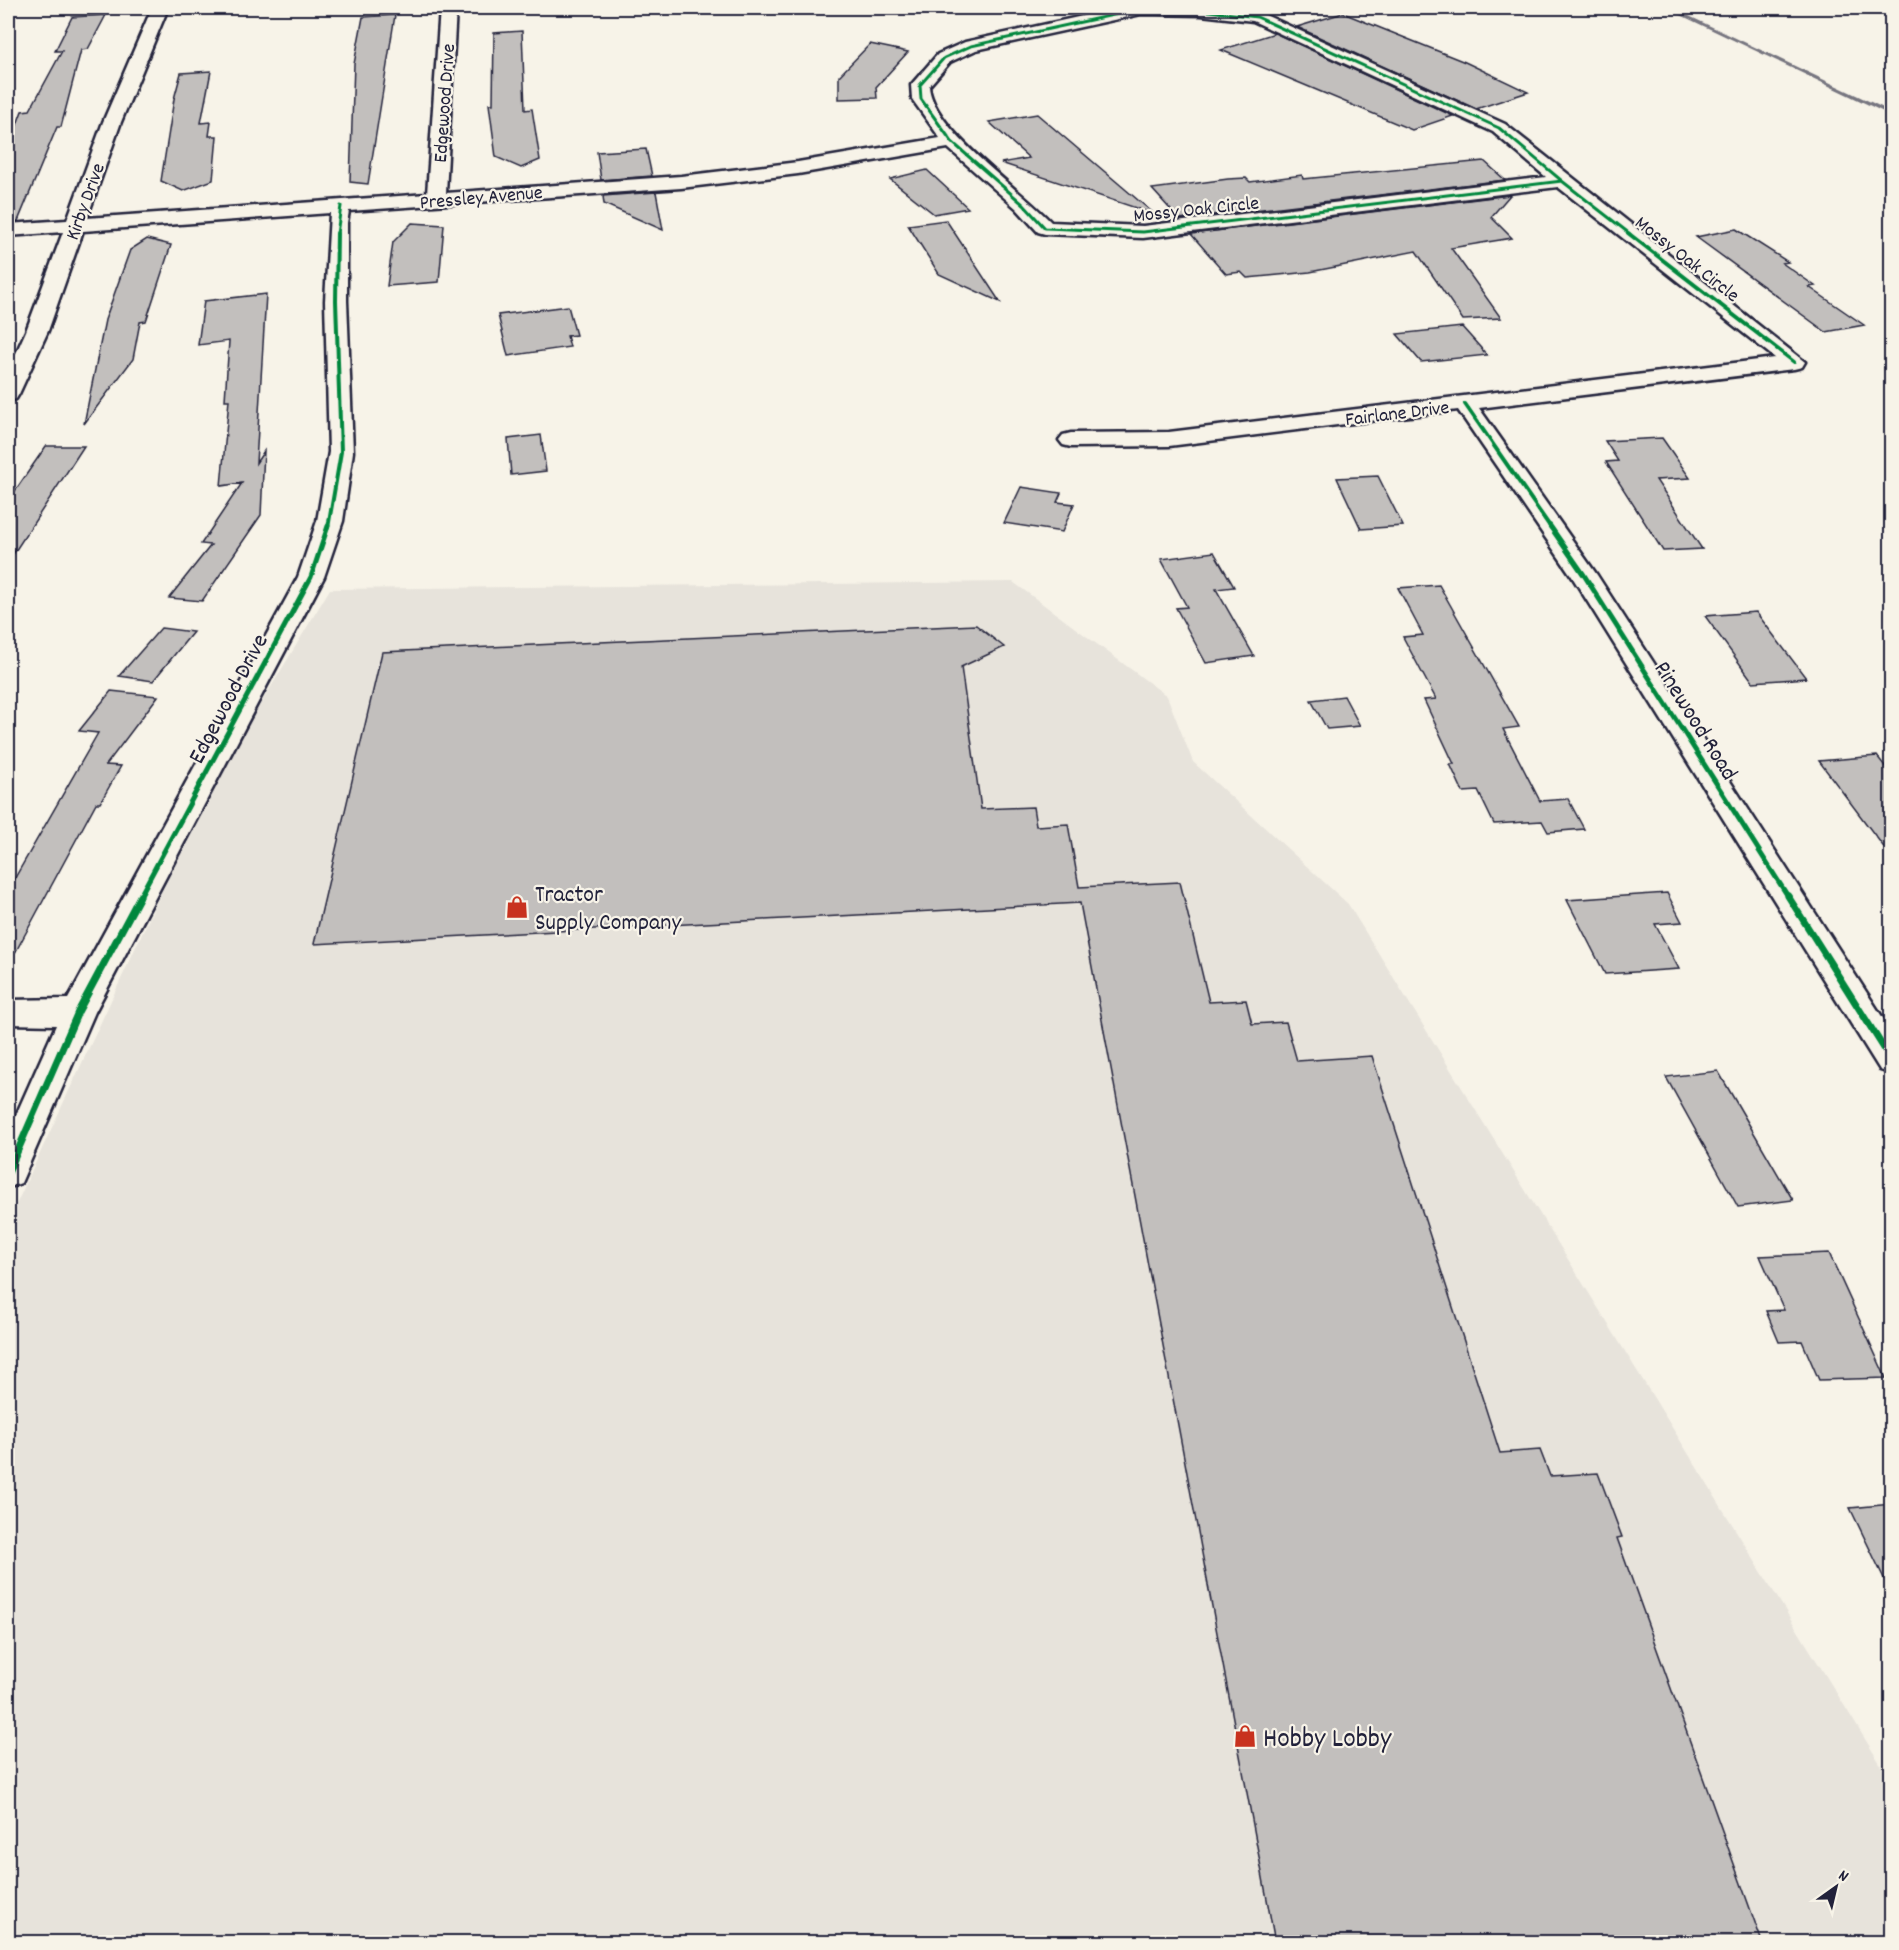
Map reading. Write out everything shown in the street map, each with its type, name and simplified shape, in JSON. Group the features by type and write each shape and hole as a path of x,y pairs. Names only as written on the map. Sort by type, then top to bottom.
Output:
{"street":[{"name":"Kirby Drive","path":"8,394 37,331 112,122 160,8"},
{"name":"Edgewood Drive","path":"436,199 448,8"},
{"name":"Mossy Oak Circle","path":"1562,181 1143,232 1045,228 1024,205 952,142 921,99 920,85 944,58 971,46 1119,13 1141,9 1201,10 1257,17 1499,128 1562,181 1794,362"},
{"name":"Pressley Avenue","path":"8,230 681,182 798,168 952,142"},
{"name":"Edgewood Drive","path":"8,1173 78,1012 301,598 330,521 341,452 336,223 341,206"},
{"name":"Fairlane Drive","path":"1071,440 1169,439 1794,362"},
{"name":"Pinewood Road","path":"1465,404 1584,575 1892,1061"},
{"path":"8,1012 78,1012"}],"shaded area":[{"path":"1013,582 1167,696 1193,762 1348,904 1891,1781 1891,1942 8,1942 8,1222 161,893 248,725 330,589"}],"building":[{"path":"1343,13 1465,62 1528,92 1476,109 1297,27"},
{"path":"106,15 88,49 81,50 61,127 57,127 18,221 8,222 8,149 22,111 30,110 62,51 55,51 72,17"},
{"path":"395,15 368,184 350,182 354,64 363,17"},
{"path":"522,31 525,110 532,109 540,160 521,168 496,157 489,104 493,104 494,33"},
{"path":"1275,33 1453,116 1412,130 1221,50"},
{"path":"870,44 908,52 876,87 877,98 839,99 839,76"},
{"path":"211,71 201,123 211,122 209,136 217,136 213,180 183,191 161,181 174,99 181,73"},
{"path":"1037,114 1152,212 1001,163 1029,158 989,122"},
{"path":"646,149 652,176 601,180 597,152"},
{"path":"1484,161 1505,180 1179,219 1152,189 1228,179 1246,178 1250,182 1302,175 1303,179"},
{"path":"927,170 968,208 934,214 890,179"},
{"path":"656,192 663,230 604,204 603,196"},
{"path":"1510,195 1491,217 1512,238 1451,248 1501,318 1463,320 1416,251 1310,272 1247,278 1241,272 1226,274 1191,234"},
{"path":"946,220 1000,302 939,274 908,225"},
{"path":"412,223 444,225 439,282 387,286 393,242"},
{"path":"1736,229 1788,262 1782,263 1815,286 1809,287 1864,325 1826,332 1696,237"},
{"path":"147,239 171,245 146,321 140,322 133,359 84,424 105,320 130,250"},
{"path":"266,294 256,463 264,451 261,515 202,601 169,598 211,545 201,544 242,483 221,486 229,400 225,400 229,341 198,345 204,301"},
{"path":"568,306 576,335 567,336 570,347 508,356 498,315"},
{"path":"1462,327 1487,355 1421,362 1397,334"},
{"path":"541,435 546,471 511,475 508,439"},
{"path":"1662,438 1690,478 1656,480 1702,549 1663,551 1606,462 1618,461 1605,441"},
{"path":"46,446 84,446 8,562 8,501"},
{"path":"1378,476 1403,526 1361,529 1337,478"},
{"path":"1021,487 1061,493 1057,502 1074,504 1062,532 1004,523"},
{"path":"1214,552 1234,587 1216,589 1254,656 1206,663 1176,608 1187,607 1161,559"},
{"path":"1439,585 1519,727 1503,729 1540,801 1568,799 1584,829 1548,832 1542,821 1494,824 1478,791 1463,792 1450,764 1454,764 1424,700 1436,699 1403,637 1423,635 1398,588"},
{"path":"1756,612 1806,678 1753,682 1705,616"},
{"path":"976,625 1004,647 961,667 981,809 1033,807 1036,826 1068,824 1079,887 1180,882 1209,1002 1246,1000 1252,1024 1286,1022 1297,1061 1372,1056 1500,1453 1540,1450 1550,1476 1598,1473 1622,1537 1617,1538 1762,1942 1275,1942 1080,903 314,944 382,652"},
{"path":"161,628 193,632 153,681 119,676"},
{"path":"111,691 158,696 106,765 121,766 100,803 96,803 8,966 8,890 98,733 79,731"},
{"path":"1344,696 1360,726 1327,729 1311,700"},
{"path":"1877,756 1892,775 1892,858 1819,761"},
{"path":"1667,893 1682,922 1655,924 1679,969 1605,974 1567,900"},
{"path":"1718,1071 1793,1200 1738,1207 1666,1077"},
{"path":"1829,1253 1886,1378 1819,1380 1802,1341 1779,1342 1766,1311 1784,1310 1760,1256"},
{"path":"1892,1504 1892,1595 1850,1508"}],"waterway":[{"path":"1669,8 1892,114"}],"cycle path":[{"path":"1562,181 1143,232 1045,228 1024,205 952,142 921,99 920,85 944,58 971,46 1119,13 1141,9 1201,10 1257,17 1499,128 1562,181 1794,362"},
{"path":"8,1173 78,1012 311,577 330,521 341,452 336,301 337,223 341,206"},
{"path":"1465,404 1584,575 1892,1061"}],"place":[{"name":"Tractor Supply Company","path":"517,907"},
{"name":"Hobby Lobby","path":"1245,1736"}]}
